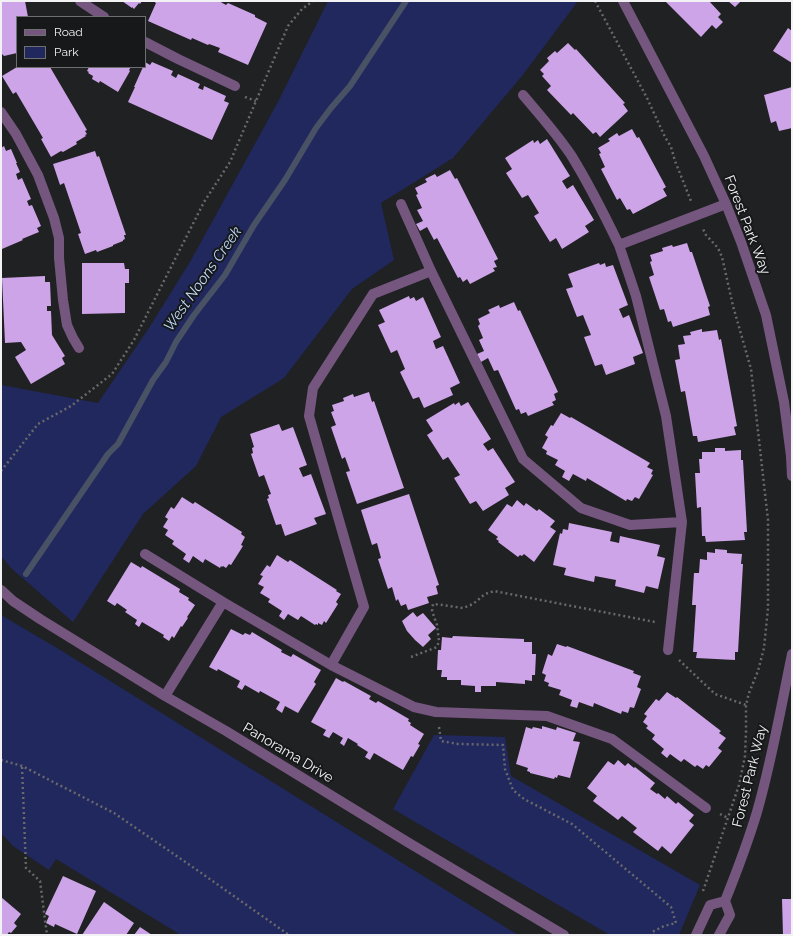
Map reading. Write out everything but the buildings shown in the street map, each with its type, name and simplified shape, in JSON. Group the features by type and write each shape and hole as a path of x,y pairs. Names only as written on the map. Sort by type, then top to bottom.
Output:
{"street":[{"path":"80,1 102,16"},
{"name":"Forest Park Way","path":"623,1 704,156 726,204 741,242 766,315 784,402 792,476"},
{"path":"146,43 235,86"},
{"path":"523,95 547,122 570,155 596,198 619,245 636,296 666,416 682,522 668,650"},
{"path":"1,112 16,134 38,175 54,218 59,238 63,300 67,325 79,348"},
{"path":"401,204 431,271 523,459 581,508 630,525 682,522"},
{"path":"619,245 726,204"},
{"path":"331,665 364,607 309,416 313,388 373,294 431,271"},
{"path":"145,554 223,602 331,665 414,707 436,712 547,716 576,726 612,739 706,808"},
{"name":"Panorama Drive","path":"1,590 40,619 165,696 564,935"},
{"path":"165,696 223,602"},
{"name":"Forest Park Way","path":"719,935 730,915 725,901 742,858 757,812 773,748 792,654"},
{"path":"696,935 710,905 725,901"}],"path":[{"path":"1,471 38,424 71,406 112,374 134,340 204,202 230,162 288,26 302,9 313,1"},
{"path":"596,1 647,98 671,148 691,201"},
{"path":"702,227 706,235 718,248 722,257 750,370 768,520 768,608 764,648 758,671 746,705 745,756 739,785 702,895"},
{"path":"412,656 437,647 439,641 437,625 432,611 433,604 463,608 473,604 485,594 494,590 671,626"},
{"path":"668,650 715,694 746,705"},
{"path":"436,712 441,741 458,744 503,745 505,770 513,790 524,799 572,824 671,907 676,923 664,926 652,932 653,935"},
{"path":"1,760 22,766 114,813 198,870 289,935"},
{"path":"22,766 26,868 40,881 46,935"}],"green space":[{"path":"328,1 578,1 522,76 453,158 381,203 394,260 352,289 284,378 221,417 196,466 143,514 73,622 11,568 1,556 1,385 98,403 149,328 190,262 279,100"},
{"path":"1,615 62,651 518,935 181,935 56,859 49,870 13,846 1,833"},
{"path":"434,735 505,737 511,776 700,885 679,935 610,935 393,809"}],"waterway":[{"name":"West Noons Creek","path":"26,574 108,454 118,444 153,380 166,362 176,342 194,315 225,275 254,225 285,180 316,128 350,86 406,1"}]}
